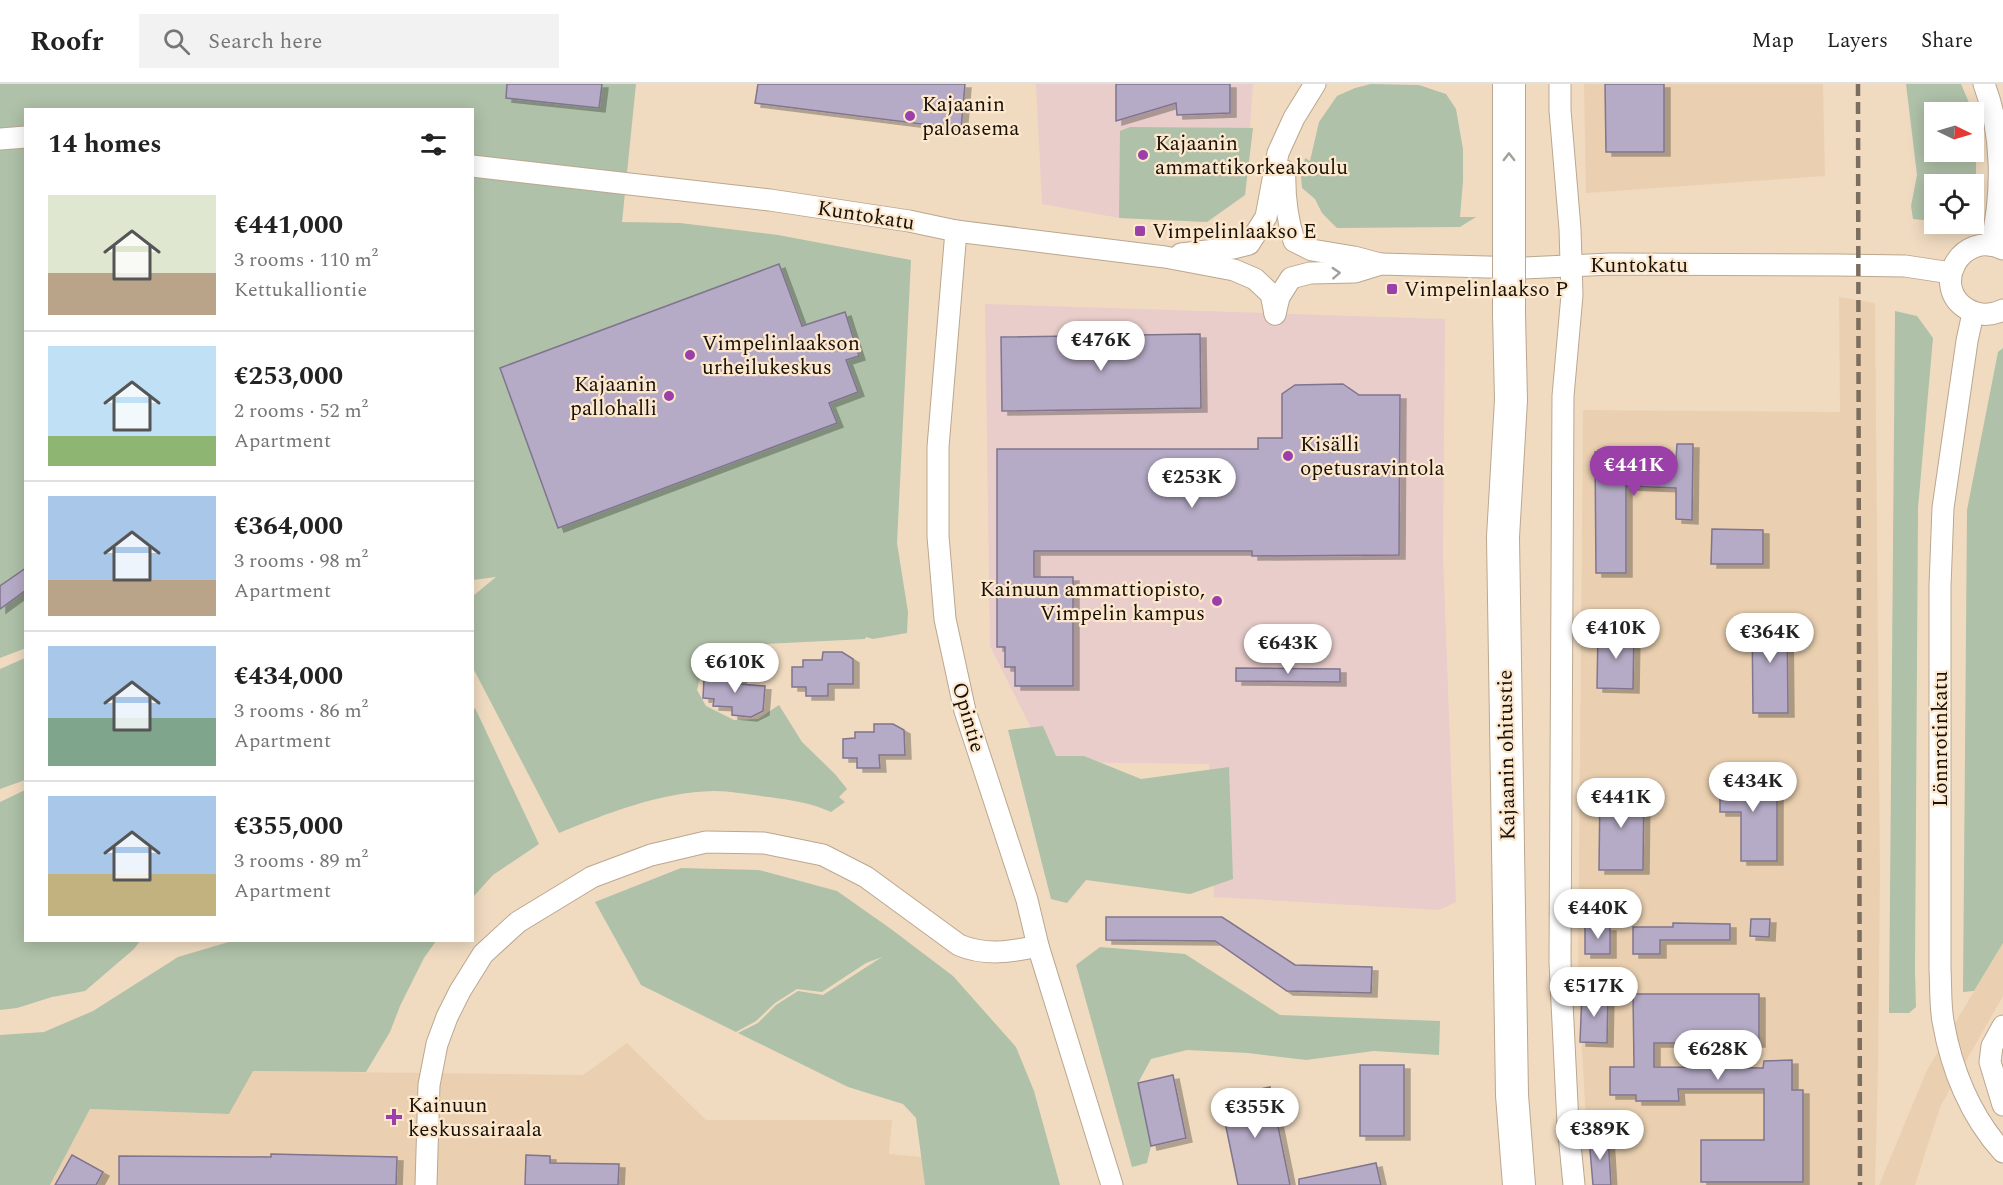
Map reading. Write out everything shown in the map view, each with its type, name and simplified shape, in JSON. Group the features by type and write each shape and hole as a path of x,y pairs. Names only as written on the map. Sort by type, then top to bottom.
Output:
{"highway":[{"path":"1488,84 1499,216"},
{"path":"1499,216 1509,84"},
{"name":"Kajaanin ohitustie","path":"1499,216 1503,318 1493,400 1503,537 1511,1084 1519,1185"}],"street":[{"path":"1285,138 1285,199 1299,264 1279,297 1275,314 1270,294 1250,273 1245,259 1249,244 1266,217 1278,153 1285,138 1299,108 1315,84"},
{"path":"1560,84 1572,265 1572,295 1563,396 1560,962 1568,1124 1574,1185"},
{"path":"1984,84 1991,101 1997,131 2000,166 1997,247 1980,245 1961,254 1951,273 1951,286 1955,297 1973,313 1995,314 2003,310"},
{"path":"0,140 24,137"},
{"name":"Kuntokatu","path":"474,166 770,200 909,221 956,231 1165,257 1234,270 1255,279"},
{"name":"Opintie","path":"956,231 938,447 938,536 945,619 965,711 1027,900 1038,946 1112,1185"},
{"path":"1165,257 1249,244 1255,238 1270,231 1287,235 1312,250 1381,264"},
{"name":"Kuntokatu","path":"1291,278 1310,273 1354,272 1381,264 1522,268 1572,265 1905,266 1951,273"},
{"path":"1255,279 1262,283 1278,285 1291,278"},
{"name":"Lönnrotinkatu","path":"1973,313 1943,508 1940,586 1940,969 1943,1020 1952,1058 1971,1107 2003,1152"},
{"path":"426,1185 429,1085 437,1044 460,991 483,954 518,921 592,876 651,855 706,842 764,843 823,855 866,877 959,945 971,950 1010,952 1038,946"},
{"path":"2003,1026 1992,1046 1990,1062 2003,1105"}],"shaded area":[{"name":"Kajaanin ammattikorkeakoulu","path":"1036,84 1253,84 1245,195 1207,222 1119,218 1042,204"},
{"path":"1584,84 1823,84 1825,176 1586,193"},
{"path":"1839,297 1875,303 1880,875 1875,1185 1595,1185 1586,1120 1578,980 1583,410 1840,412"},
{"name":"Kainuun ammattiopisto, Vimpelin kampus","path":"985,304 1445,319 1443,556 1456,902 1439,910 1214,897 1209,764 1048,762 990,646"},
{"path":"2003,943 2003,996 1940,1107 1915,1185 1879,1185 1927,1070"},
{"name":"Kainuun keskussairaala","path":"627,1043 706,1120 892,1120 889,1154 944,1159 945,1185 50,1185 90,1109 229,1114 252,1071 583,1075"}],"green space":[{"name":"Vimpelinlaakson urheilukeskus","path":"0,84 636,84 622,222 680,223 778,235 911,260 897,543 908,612 907,633 873,639 866,637 865,639 765,644 711,659 701,674 697,690 706,706 734,720 758,719 779,705 802,742 847,789 839,797 845,802 831,812 809,804 777,798 728,792 694,792 654,799 559,833 474,670 474,595 496,577 474,580 474,108 24,108 24,649 0,658"},
{"path":"1371,84 1419,85 1446,94 1456,109 1463,149 1460,217 1476,217 1460,227 1337,228 1322,213 1315,199 1302,188 1301,177 1305,158 1310,161 1319,122 1337,96"},
{"path":"1906,84 1961,84 1969,102 1924,102 1924,162 1976,162 1976,174 1924,174 1924,220 1913,219 1911,206 1917,175"},
{"path":"1130,127 1253,128 1245,195 1207,222 1119,218 1120,131"},
{"path":"1895,311 1917,316 1933,338 1918,508 1916,1007 1909,1013 1889,1013"},
{"path":"2003,348 2003,943 1974,991 1963,992 1967,510 1998,352"},
{"path":"24,658 24,780 0,789 0,669"},
{"path":"474,709 539,844 493,875 474,896"},
{"path":"1043,726 1056,756 1084,756 1141,779 1229,767 1233,879 1190,894 1086,880 1067,903 1051,899 1008,730"},
{"path":"24,790 24,942 139,942 85,991 0,1010 0,802"},
{"path":"681,868 759,870 837,891 953,976 1016,1047 1034,1091 1060,1185 925,1185 916,1118 903,1104 848,1087 738,1033 758,1023 776,1005 798,991 823,995 882,957 866,963 822,992 797,989 775,1003 756,1021 736,1032 641,985 595,902"},
{"path":"229,942 435,942 424,958 390,1032 366,1072 253,1071 229,1114 90,1109 50,1185 0,1185 0,1035 44,1032 93,1011 178,957"},
{"path":"1100,947 1185,954 1280,1015 1440,1021 1439,1055 1374,1051 1306,1060 1248,1053 1187,1050 1151,1059 1138,1083 1151,1146 1147,1163 1132,1167 1076,965"}],"building":[{"path":"507,84 602,84 599,108 506,98"},
{"name":"Kajaanin paloasema","path":"758,84 965,84 961,129 755,103"},
{"path":"1116,84 1230,84 1230,113 1177,115 1176,103 1116,121"},
{"path":"1605,84 1664,84 1664,152 1606,152"},
{"name":"Kajaanin pallohalli","path":"779,264 802,326 845,312 859,356 846,360 858,392 829,403 837,423 558,528 500,368"},
{"path":"1200,334 1201,408 1002,411 1001,337"},
{"path":"1343,384 1359,395 1400,395 1399,555 1252,556 1252,551 1034,551 1034,577 1073,577 1073,686 1015,686 1015,667 1005,667 1005,647 997,647 997,449 1258,449 1258,438 1282,438 1282,394 1295,385"},
{"path":"1677,444 1693,444 1692,520 1676,519 1676,488 1626,486 1626,573 1596,573 1595,452 1625,451 1626,456 1676,459"},
{"path":"1712,529 1763,530 1763,564 1711,564"},
{"path":"24,569 24,591 0,609 0,586"},
{"path":"1752,615 1787,615 1788,713 1753,713"},
{"path":"1598,631 1634,631 1633,689 1597,688"},
{"path":"823,652 842,652 853,659 853,684 828,684 828,696 806,696 806,687 792,687 792,667 803,667 803,660 822,660"},
{"path":"1236,668 1340,669 1340,682 1236,681"},
{"path":"719,670 741,672 740,684 765,686 763,711 751,717 732,715 732,707 713,706 714,699 703,698 704,678 718,679"},
{"path":"874,724 893,724 904,730 905,755 879,755 880,768 857,768 857,758 843,758 843,739 855,738 855,732 874,732"},
{"path":"1720,774 1777,774 1777,861 1741,861 1741,812 1720,812"},
{"path":"1600,787 1644,787 1643,870 1599,870"},
{"path":"1106,917 1222,917 1295,965 1372,967 1371,993 1287,991 1215,941 1106,940"},
{"path":"1751,919 1770,919 1769,937 1750,936"},
{"path":"1673,923 1730,924 1730,940 1660,940 1660,954 1633,954 1633,927 1673,927"},
{"path":"1585,927 1610,927 1610,954 1585,954"},
{"path":"1582,993 1608,994 1607,1043 1580,1042"},
{"path":"1633,994 1759,994 1759,1043 1654,1043 1654,1067 1763,1068 1764,1061 1792,1060 1792,1090 1803,1090 1803,1182 1701,1182 1701,1140 1764,1140 1764,1089 1678,1089 1679,1101 1636,1101 1636,1095 1610,1095 1610,1067 1634,1067"},
{"path":"1360,1065 1404,1065 1404,1136 1360,1136"},
{"path":"1173,1075 1186,1138 1151,1146 1138,1083"},
{"path":"1270,1087 1290,1185 1238,1185 1220,1098"},
{"path":"1608,1137 1611,1185 1593,1185 1589,1138"},
{"path":"271,1154 397,1157 396,1185 119,1185 119,1156 271,1157"},
{"path":"72,1155 103,1172 96,1185 55,1185"},
{"path":"526,1155 550,1156 550,1163 619,1164 618,1185 525,1185"},
{"path":"1376,1163 1381,1185 1299,1185 1299,1179"}],"railway":[{"path":"1858,84 1860,1185"}],"place":[{"name":"Kajaanin paloasema","path":"910,116"},
{"name":"Kajaanin ammattikorkeakoulu","path":"1143,155"},
{"name":"Vimpelinlaakso E","path":"1140,231"},
{"name":"Vimpelinlaakso P","path":"1392,289"},
{"name":"Vimpelinlaakson urheilukeskus","path":"690,355"},
{"name":"Kajaanin pallohalli","path":"669,396"},
{"name":"Kisälli opetusravintola","path":"1288,456"},
{"name":"Kainuun ammattiopisto, Vimpelin kampus","path":"1217,601"},
{"name":"Kainuun keskussairaala","path":"394,1117"}]}
